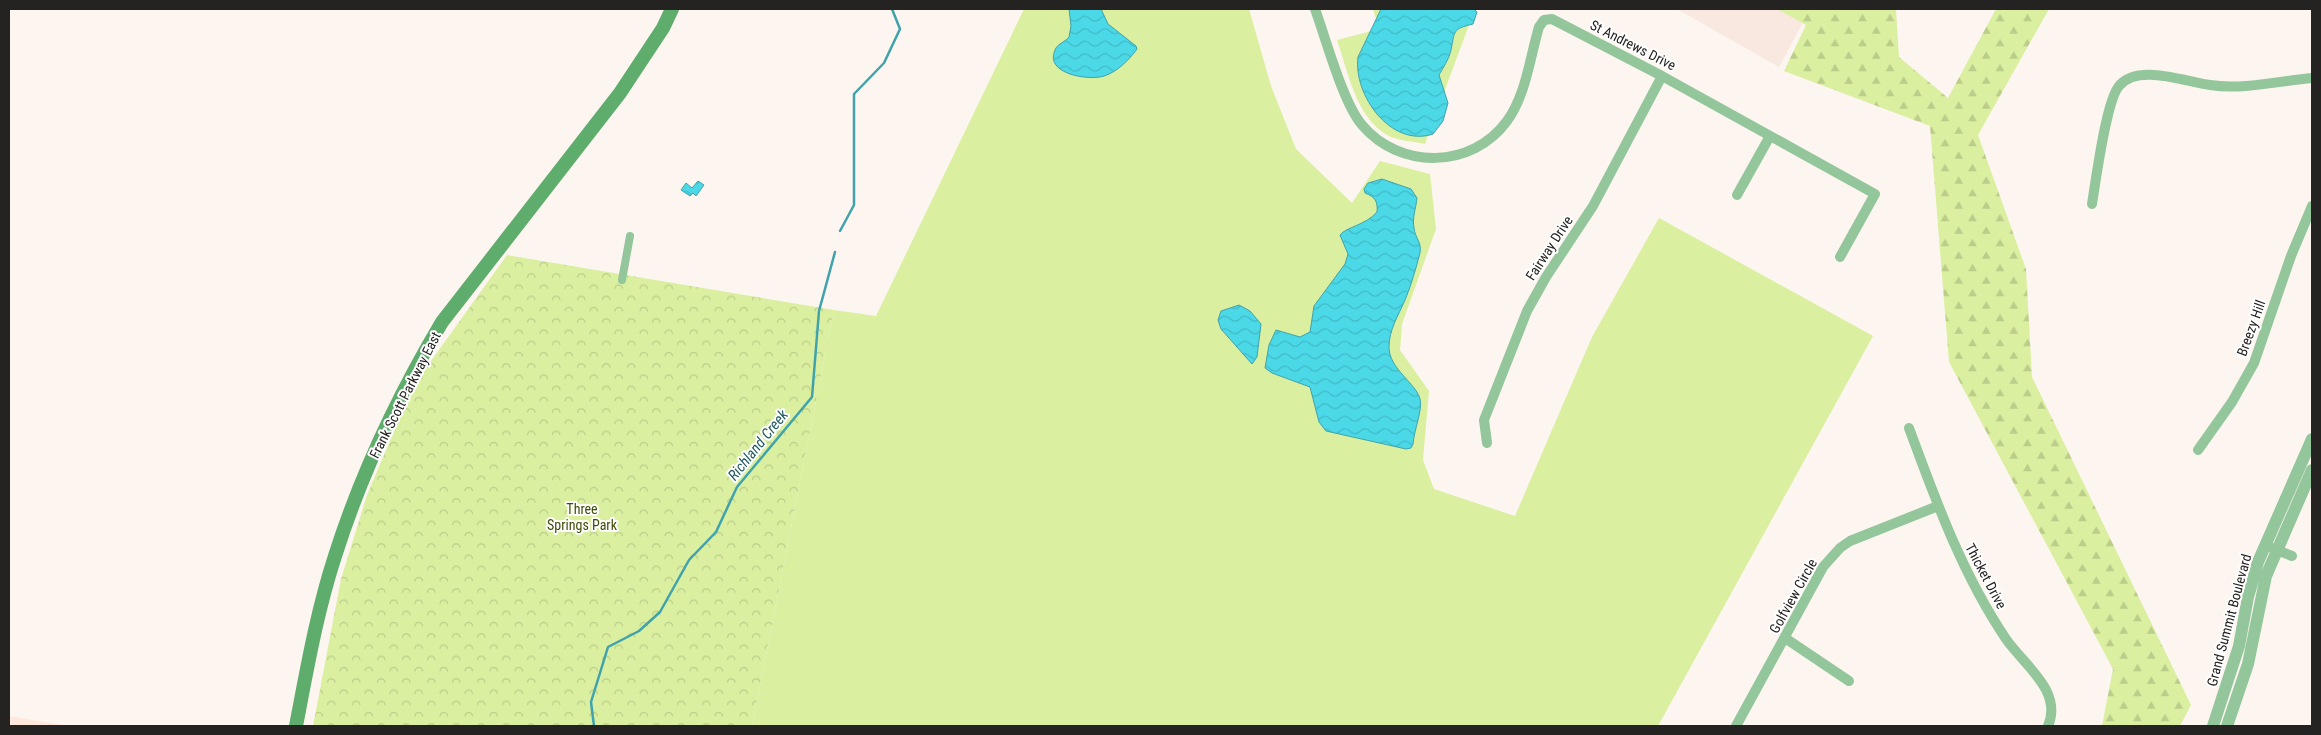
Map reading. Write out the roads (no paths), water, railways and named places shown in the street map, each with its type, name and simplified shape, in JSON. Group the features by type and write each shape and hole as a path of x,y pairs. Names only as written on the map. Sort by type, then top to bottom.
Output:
{"main road":[{"name":"Frank Scott Parkway East","path":"296,726 320,608 334,558 372,457 420,358 454,307 620,93 672,9"}],"street":[{"name":"St Andrews Drive","path":"1315,9 1348,99 1362,124 1383,144 1408,156 1434,159 1462,154 1488,141 1507,120 1520,97 1539,27 1544,20 1552,19 1662,76 1875,194 1840,257"},
{"path":"2092,204 2111,101 2119,85 2131,76 2149,74 2212,86 2240,86 2312,78"},
{"name":"Fairway Drive","path":"1487,444 1484,420 1527,311 1546,277 1593,206 1662,76"},
{"path":"1737,196 1770,136"},
{"name":"Breezy Hill","path":"2198,450 2232,402 2254,363 2290,256 2312,206"},
{"path":"622,280 630,236"},
{"name":"Thicket Drive","path":"1909,428 1938,506 1978,595 2008,641 2049,695 2052,711 2048,726"},
{"name":"Grand Summit Boulevard","path":"2227,726 2248,664 2271,547 2312,439"},
{"name":"Grand Summit Boulevard","path":"2213,726 2239,646 2248,597 2271,547 2312,470"},
{"name":"Golfview Circle","path":"1736,726 1823,567 1840,548 1850,541 1938,506"},
{"path":"2271,547 2292,556"},
{"path":"1785,638 1849,681"}],"water":[{"path":"1069,9 1101,9 1108,24 1136,46 1137,49 1114,72 1104,76 1079,76 1062,70 1056,65 1053,58 1056,48 1069,37 1071,26"},
{"path":"1381,9 1474,9 1477,12 1473,24 1458,29 1454,35 1449,57 1439,75 1448,103 1443,121 1433,134 1418,136 1403,133 1389,126 1368,102 1358,72 1358,57"},
{"path":"1382,179 1411,189 1417,198 1414,224 1420,253 1409,289 1392,329 1389,341 1390,355 1393,362 1418,393 1421,403 1413,444 1411,448 1406,449 1326,431 1319,422 1310,387 1272,373 1265,368 1269,345 1276,330 1300,337 1310,332 1314,306 1345,264 1348,254 1340,235 1367,220 1377,212 1375,200 1365,193 1364,189 1368,183"},
{"path":"698,181 704,185 696,196 693,193 690,196 681,190 686,183 692,188"},
{"path":"1239,305 1250,311 1261,324 1257,357 1252,364 1221,329 1218,320 1221,311"}],"waterway":[{"name":"Richland Creek","path":"840,231 854,205 854,94 884,63 900,29 892,9"},
{"name":"Richland Creek","path":"594,726 591,702 608,647 639,631 660,612 689,560 716,532 737,487 812,397 819,311 835,252"}],"park label":[{"name":"Three Springs Park","path":"582,518"}]}
